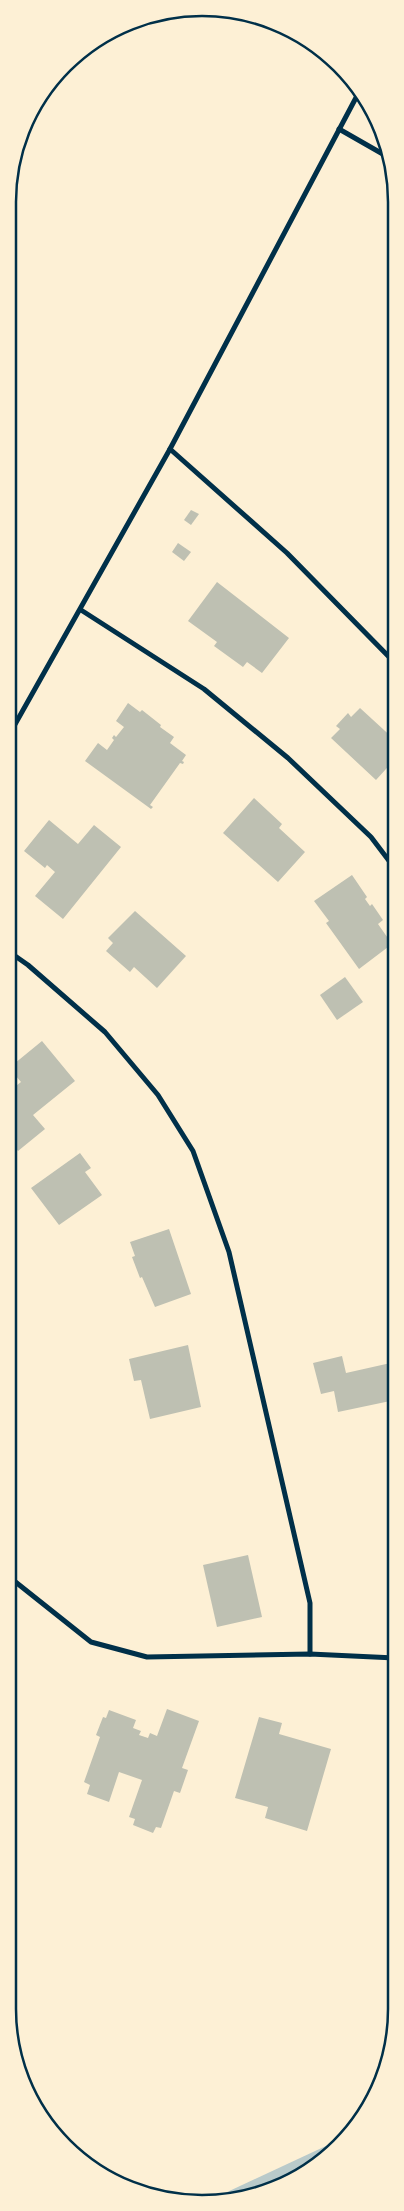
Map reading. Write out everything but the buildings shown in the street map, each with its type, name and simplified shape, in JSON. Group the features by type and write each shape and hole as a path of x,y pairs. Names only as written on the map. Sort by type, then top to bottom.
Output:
{"street":[{"path":"16,723 170,449 356,99"},
{"path":"339,129 381,153"},
{"path":"170,449 287,553 388,656"},
{"path":"81,610 204,689 288,758 371,837 388,859"},
{"path":"16,957 105,1032 158,1095 193,1151 230,1252 310,1602 310,1654"},
{"path":"16,1582 91,1642 147,1657 310,1654 388,1658"}],"shaded area":[{"path":"328,2145 315,2156 284,2176 262,2185 225,2193"}]}
